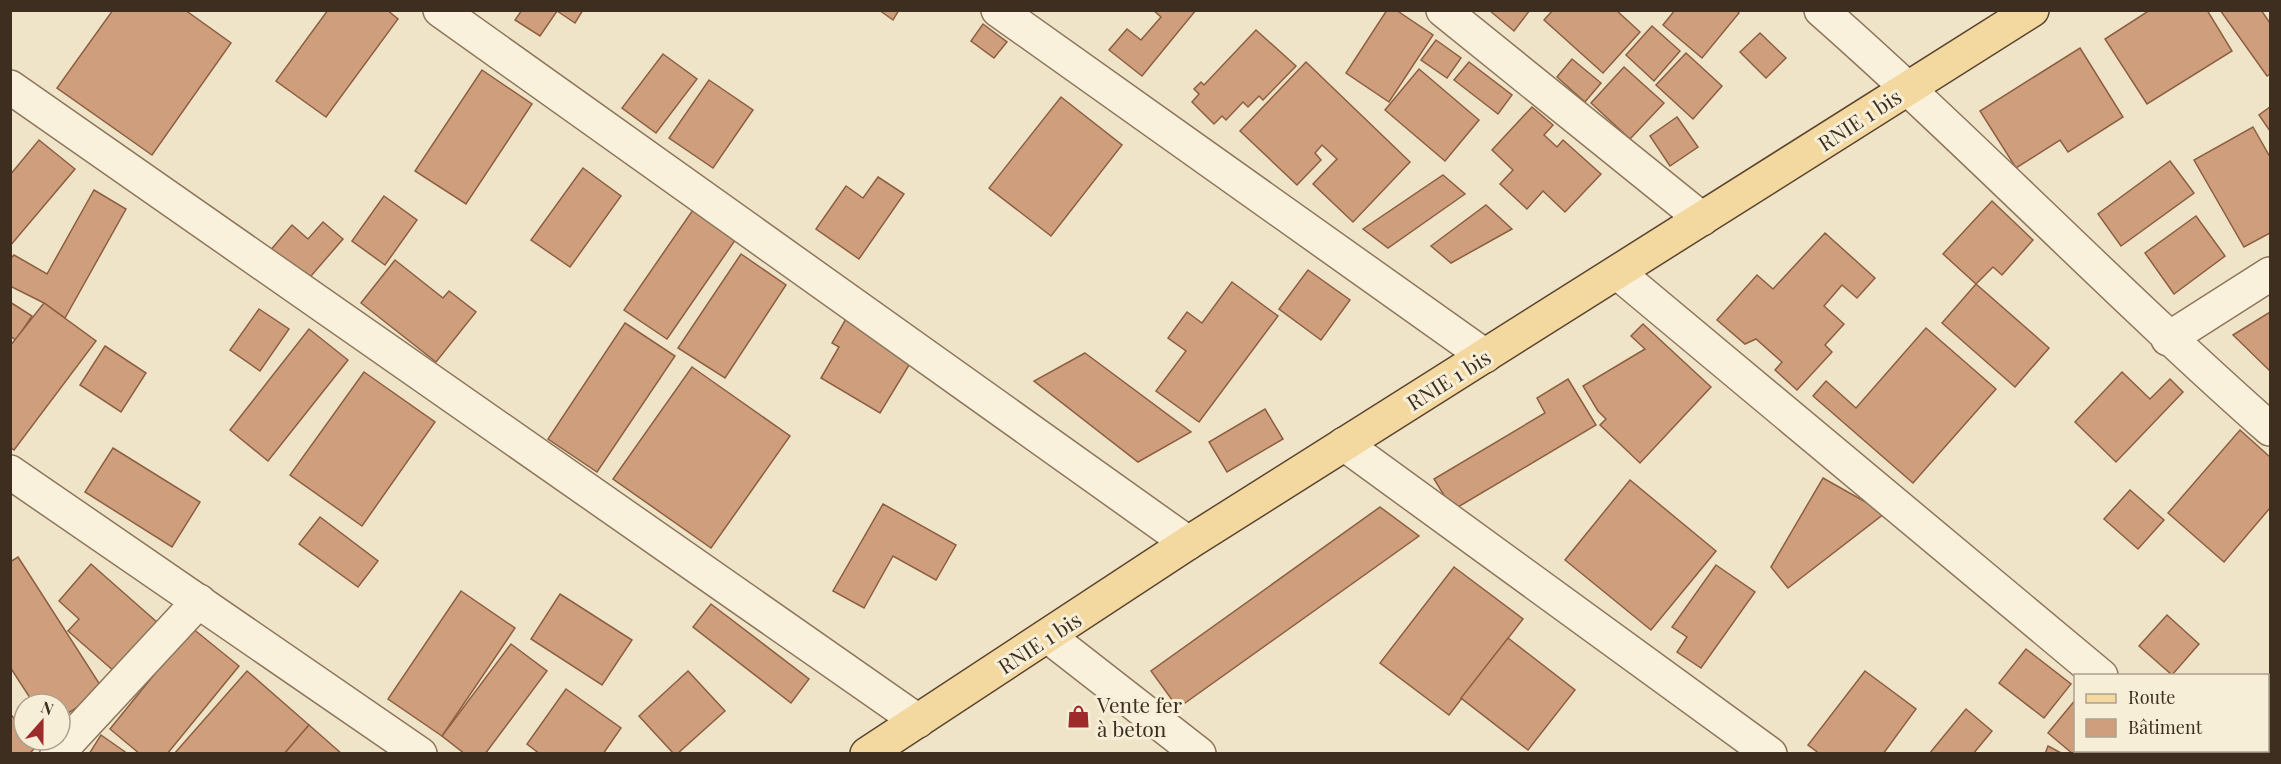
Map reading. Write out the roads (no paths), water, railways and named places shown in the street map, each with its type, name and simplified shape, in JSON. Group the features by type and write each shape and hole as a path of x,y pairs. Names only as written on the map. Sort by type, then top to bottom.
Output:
{"main road":[{"name":"RNIE 1 bis","path":"867,753 1049,637 1188,543 2032,10"}],"street":[{"path":"440,10 1188,543"},
{"path":"998,10 1485,356"},
{"path":"1443,10 1702,219"},
{"path":"1821,10 1908,87 2168,339 2271,429"},
{"path":"10,87 918,720"},
{"path":"1618,273 2101,674"},
{"path":"2168,339 2271,274"},
{"path":"1344,444 1770,753"},
{"path":"10,471 420,753"},
{"path":"57,753 199,601"},
{"path":"1049,637 1199,753"}],"place":[{"name":"Vente fer à beton","path":"1079,716"}]}
